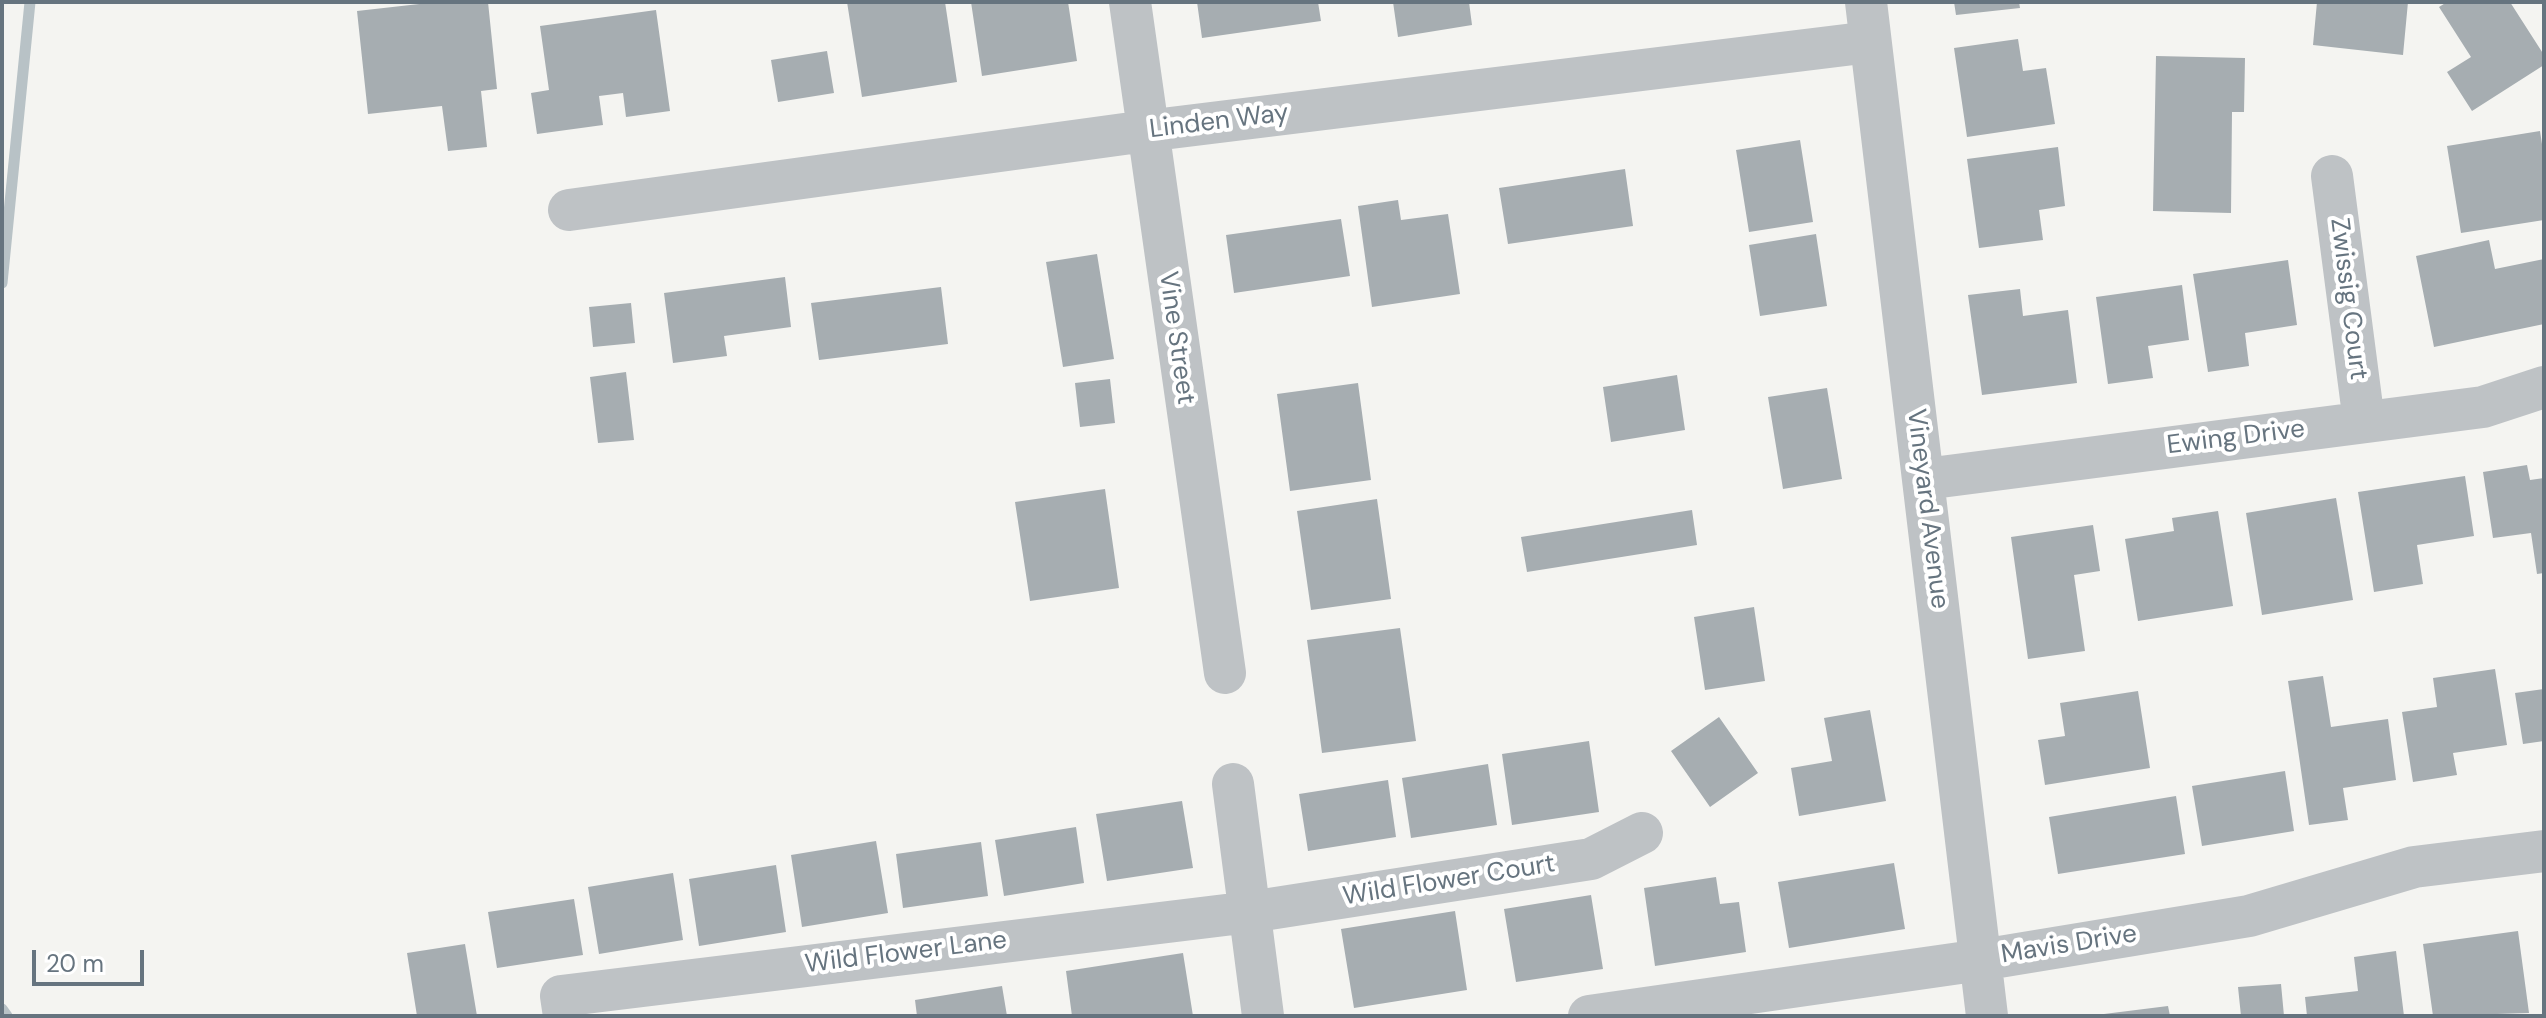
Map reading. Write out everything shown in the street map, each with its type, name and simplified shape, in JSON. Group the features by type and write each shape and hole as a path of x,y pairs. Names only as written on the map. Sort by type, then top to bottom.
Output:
{"street":[{"name":"Vine Street","path":"1130,2 1225,673"},
{"name":"Linden Way","path":"569,210 1146,131 1868,22"},
{"name":"Vineyard Avenue","path":"1868,22 1987,1016"},
{"name":"Zwissig Court","path":"2332,176 2364,422"},
{"name":"Ewing Drive","path":"1925,479 2483,407 2544,387"},
{"path":"1233,784 1263,1016"},
{"name":"Wild Flower Court","path":"1250,912 1591,859 1642,833"},
{"name":"Mavis Drive","path":"1589,1016 1981,960 2249,916 2414,867 2544,851"},
{"name":"Wild Flower Lane","path":"563,1006 1250,912"}],"building":[{"path":"437,2 488,2 497,89 481,91 487,147 448,151 442,106 368,114 357,11"},
{"path":"847,2 945,2 957,82 862,97"},
{"path":"971,2 1068,2 1077,61 982,76"},
{"path":"1197,2 1318,2 1321,21 1202,38"},
{"path":"1393,2 1469,2 1472,25 1398,37"},
{"path":"1954,2 2019,2 2020,8 1956,15"},
{"path":"2317,2 2408,2 2403,55 2313,45"},
{"path":"2447,2 2510,2 2544,55 2544,65 2472,111 2447,72 2471,57 2439,7"},
{"path":"656,10 670,111 626,117 623,93 599,96 603,125 537,134 531,93 549,90 540,26"},
{"path":"2018,39 2023,71 2046,68 2055,124 1967,137 1954,48"},
{"path":"827,51 834,93 778,102 771,60"},
{"path":"2156,56 2245,58 2244,112 2232,112 2231,213 2153,211"},
{"path":"2540,131 2544,157 2544,220 2461,233 2447,146"},
{"path":"1800,140 1813,222 1749,232 1736,150"},
{"path":"2058,147 2065,206 2039,210 2043,240 1979,248 1967,159"},
{"path":"1625,169 1633,226 1508,244 1499,188"},
{"path":"1398,200 1401,220 1448,214 1460,294 1372,307 1358,206"},
{"path":"1341,219 1350,276 1234,293 1226,235"},
{"path":"1816,234 1827,306 1760,316 1749,245"},
{"path":"2489,240 2495,269 2544,259 2544,324 2434,347 2416,256"},
{"path":"1097,254 1114,359 1063,367 1046,262"},
{"path":"2288,260 2297,325 2245,333 2249,366 2208,372 2193,274"},
{"path":"785,277 791,327 724,336 727,356 673,363 664,293"},
{"path":"2182,285 2189,340 2148,346 2153,378 2108,384 2096,297"},
{"path":"941,287 948,344 819,360 811,303"},
{"path":"2020,289 2023,316 2068,310 2077,383 1982,395 1968,295"},
{"path":"631,303 635,343 593,347 589,307"},
{"path":"626,372 634,440 598,443 590,377"},
{"path":"1677,375 1685,430 1611,442 1603,387"},
{"path":"1110,379 1115,423 1080,427 1075,383"},
{"path":"1358,383 1371,480 1290,491 1277,394"},
{"path":"1827,388 1842,479 1783,489 1768,397"},
{"path":"2527,465 2530,480 2544,478 2544,573 2537,574 2531,533 2493,538 2483,472"},
{"path":"2465,476 2474,536 2417,545 2423,584 2374,592 2358,492"},
{"path":"1105,489 1119,588 1030,601 1015,502"},
{"path":"2336,498 2353,600 2262,615 2246,513"},
{"path":"1377,499 1391,599 1311,610 1297,511"},
{"path":"1692,510 1697,545 1527,572 1521,537"},
{"path":"2218,511 2233,606 2138,621 2125,539 2174,531 2172,518"},
{"path":"2093,525 2100,571 2074,575 2085,651 2028,659 2011,537"},
{"path":"1754,607 1765,681 1705,690 1694,617"},
{"path":"1400,628 1416,741 1322,753 1307,640"},
{"path":"2495,669 2507,745 2453,753 2457,775 2413,782 2402,712 2437,707 2433,678"},
{"path":"2323,676 2331,727 2388,719 2396,780 2343,788 2348,820 2309,825 2288,681"},
{"path":"2544,689 2544,741 2523,744 2515,693"},
{"path":"2138,691 2150,768 2045,785 2038,740 2065,736 2060,703"},
{"path":"1870,710 1886,801 1799,816 1791,768 1832,761 1824,718"},
{"path":"1719,717 1758,773 1710,807 1671,751"},
{"path":"1589,741 1599,812 1512,825 1502,754"},
{"path":"1488,764 1497,825 1411,838 1402,778"},
{"path":"2285,771 2294,831 2202,846 2192,786"},
{"path":"1388,780 1396,837 1308,851 1299,794"},
{"path":"2176,796 2185,854 2058,874 2049,817"},
{"path":"1182,801 1193,868 1107,881 1096,814"},
{"path":"1076,827 1084,883 1004,896 995,840"},
{"path":"876,841 888,913 802,927 791,855"},
{"path":"981,842 988,896 903,908 896,854"},
{"path":"1894,863 1905,929 1789,948 1778,882"},
{"path":"776,865 786,932 699,946 689,879"},
{"path":"673,873 683,940 599,954 588,887"},
{"path":"1716,877 1720,904 1739,902 1746,952 1655,966 1644,888"},
{"path":"1591,895 1603,969 1516,982 1504,909"},
{"path":"574,899 583,955 497,968 488,912"},
{"path":"1455,911 1467,990 1354,1008 1341,929"},
{"path":"2518,931 2529,1013 2433,1016 2423,944"},
{"path":"465,944 477,1016 417,1016 407,953"},
{"path":"2396,951 2404,1016 2307,1016 2305,997 2358,991 2354,957"},
{"path":"1183,953 1193,1016 1072,1016 1066,971"},
{"path":"2281,984 2284,1016 2241,1016 2238,987"},
{"path":"1002,986 1007,1016 917,1016 915,1000"},
{"path":"2168,1006 2170,1016 2104,1016 2104,1014"}],"waterway":[{"path":"2,283 30,2"},
{"path":"2,1009 7,1016"}]}
